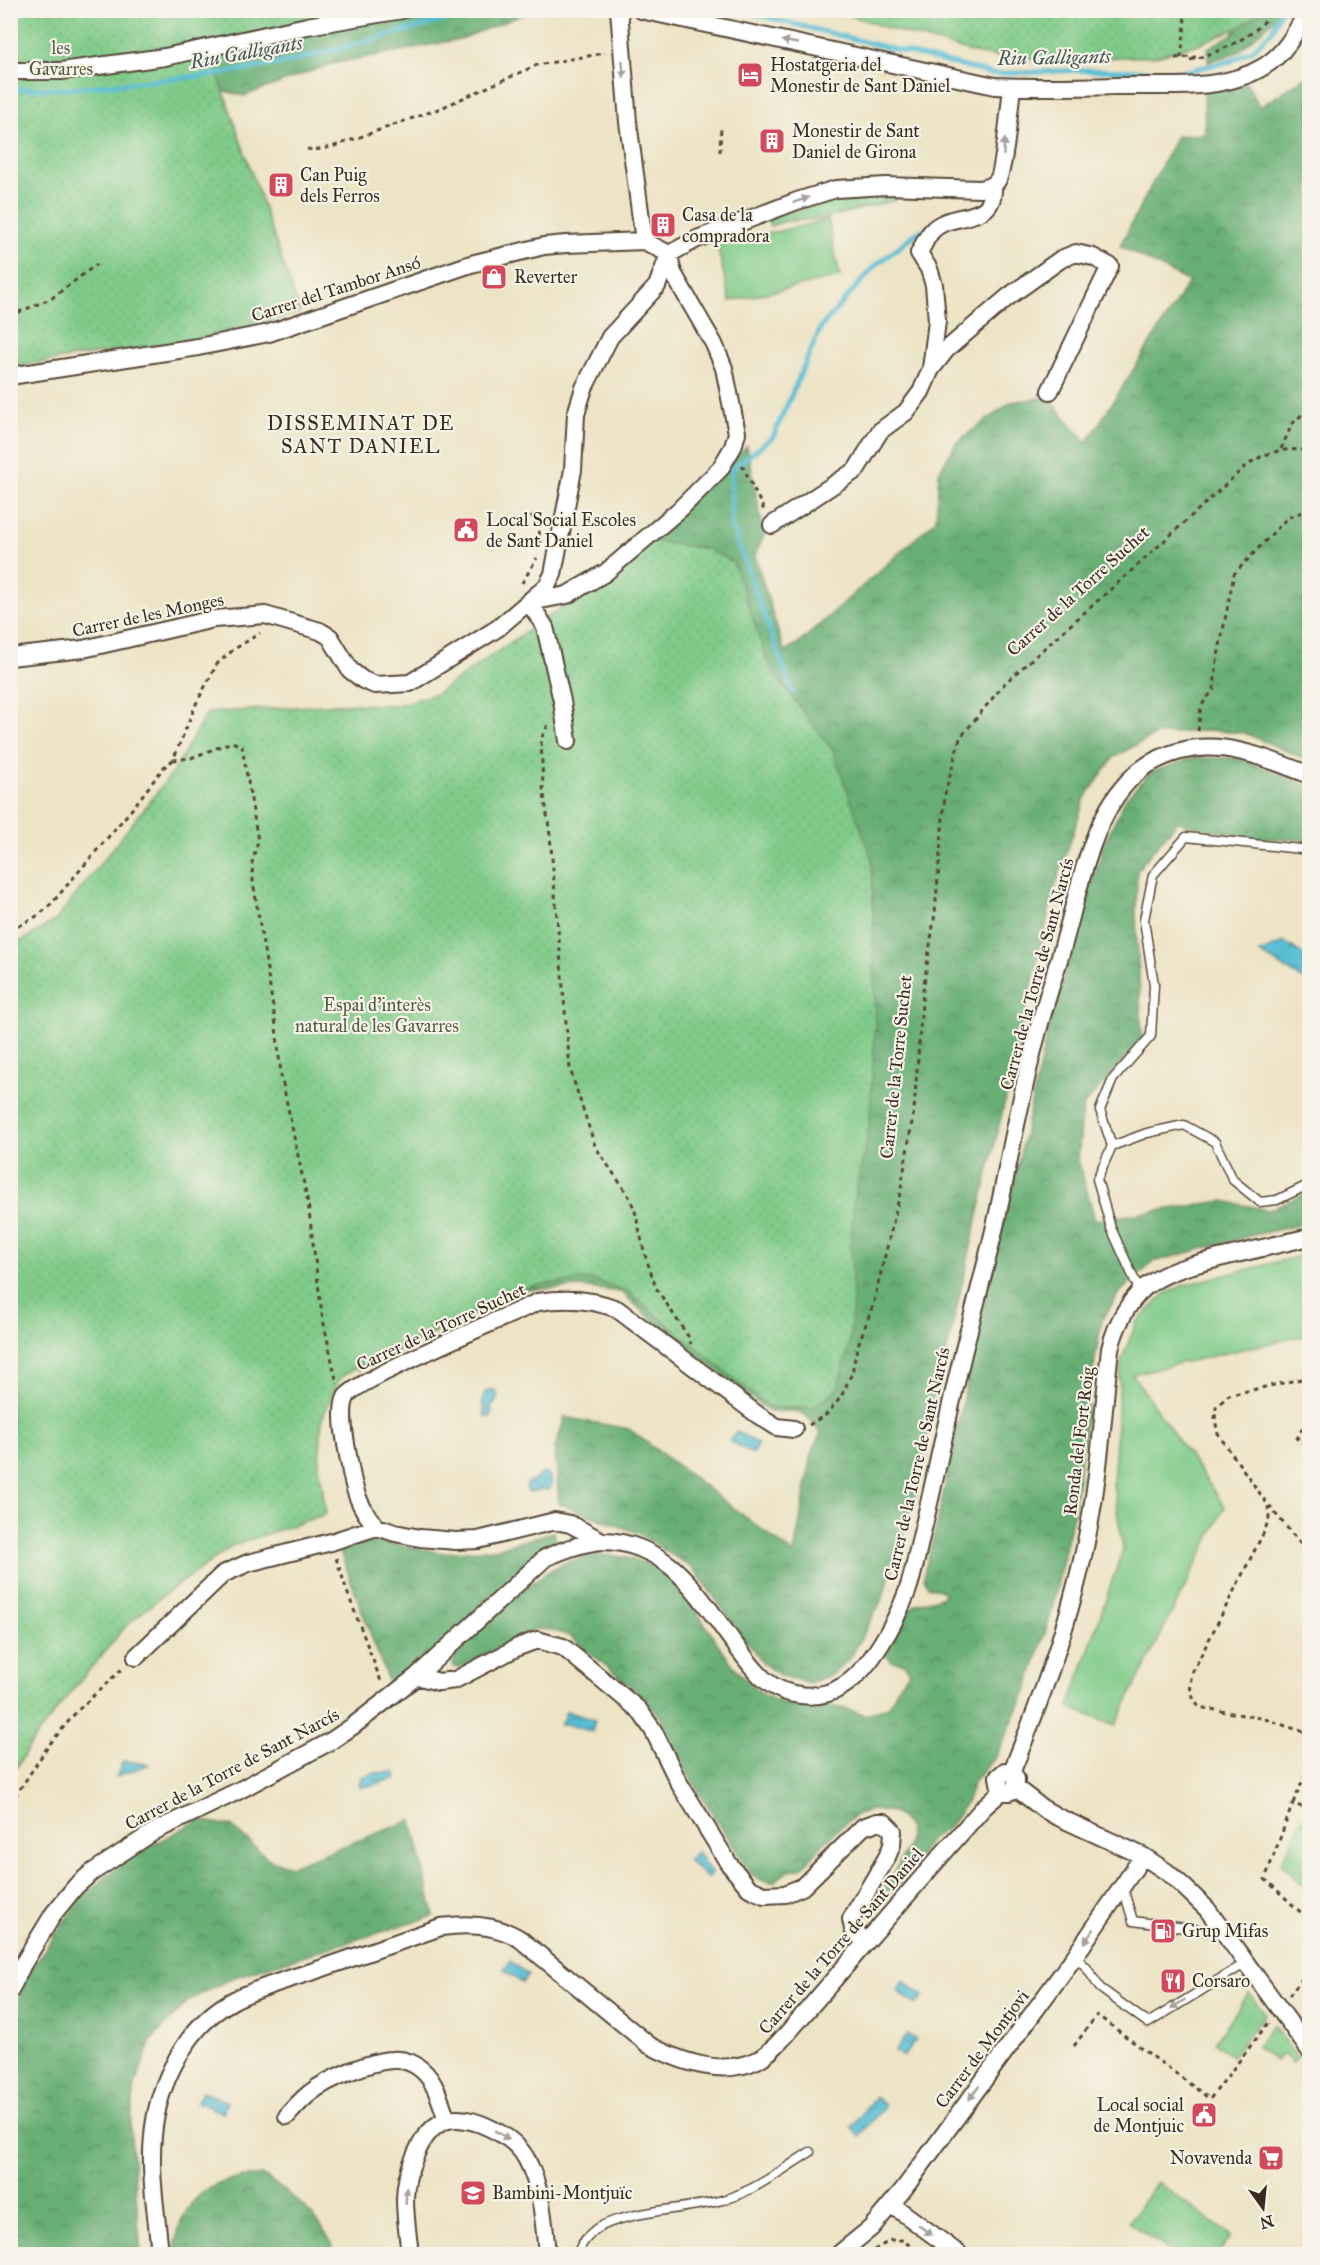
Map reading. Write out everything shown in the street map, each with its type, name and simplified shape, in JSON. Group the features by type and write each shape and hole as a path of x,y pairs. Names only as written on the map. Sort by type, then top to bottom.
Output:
{"street":[{"path":"10,71 62,71 165,57 307,26 402,10"},
{"path":"619,10 632,161 644,241"},
{"path":"641,10 966,80 1012,87 1190,85 1234,79 1264,66 1277,56 1287,46 1308,10"},
{"path":"568,741 545,627 526,605 567,595 605,573 679,510 720,469 733,447 737,433 731,393 724,368 714,344 673,273 669,254 697,238 836,189 886,186 980,189 993,186 999,180 1003,164 1012,87"},
{"path":"931,369 937,321 932,277 920,253 932,231 944,224 987,209 994,199 993,186"},
{"name":"Carrer del Tambor Ansó","path":"10,376 186,349 269,333 471,264 525,250 566,244 644,241 669,254"},
{"path":"772,525 856,470 880,431 906,412 916,399 931,369 946,350 1031,279 1061,259 1077,253 1093,257 1110,266 1050,391"},
{"name":"Carrer de les Monges","path":"10,657 83,649 214,619 265,615 320,631 330,637 350,670 363,680 375,685 410,683 430,672 498,628 547,586 553,574 573,470 576,414 585,388 610,338 657,286 669,254"},
{"name":"Carrer de la Torre de Sant Narcís","path":"10,1991 23,1964 54,1913 76,1886 91,1873 155,1831 238,1791 331,1741 353,1726 417,1676 545,1558 567,1548 602,1541 628,1544 654,1554 674,1568 760,1676 779,1689 802,1696 829,1693 843,1686 865,1665 898,1613 914,1571 960,1362 983,1280 1038,1028 1090,853 1105,815 1118,793 1133,776 1159,760 1196,747 1224,747 1249,752 1310,775"},
{"name":"Ronda del Fort Roig","path":"1009,1790 998,1784 998,1777 1005,1771 1012,1771 1060,1641 1081,1564 1092,1510 1113,1336 1123,1316 1140,1292 1153,1281 1175,1271 1310,1237"},
{"name":"Carrer de la Torre Suchet","path":"343,1416 347,1395 375,1377 487,1324 538,1302 555,1299 592,1301 617,1309 758,1414 777,1426 794,1429"},
{"path":"343,1416 352,1478 358,1500 365,1515 377,1527 395,1533 439,1541 478,1540 543,1522 555,1521 570,1524 602,1541"},
{"path":"136,1657 223,1574 248,1563 331,1542 377,1527"},
{"path":"417,1676 439,1682 454,1680 518,1647 537,1640 563,1647 639,1710 653,1730 679,1783 729,1864 749,1888 764,1895 786,1894 802,1887 863,1827 884,1822 892,1831 892,1845 851,1918 853,1929 866,1942"},
{"path":"1009,1790 1056,1816 1143,1856 1182,1885 1207,1909 1310,2051"},
{"name":"Carrer de la Torre de Sant Daniel","path":"160,2254 152,2164 152,2136 161,2095 175,2059 189,2039 234,2000 441,1927 459,1924 493,1927 507,1931 520,1939 649,2045 671,2057 691,2063 709,2066 744,2064 758,2060 769,2051 812,2006 969,1824 1009,1790"},
{"name":"Carrer de Montjovi","path":"839,2254 871,2228 891,2204 1075,1956 1143,1856"},
{"path":"287,2116 320,2086 338,2076 392,2060 405,2061 424,2072 439,2098 447,2120"},
{"path":"410,2254 405,2199 411,2165 418,2149 436,2126 447,2120 462,2119 502,2134 521,2150 539,2191 548,2254"},
{"path":"891,2204 959,2254"}],"lane":[{"path":"1112,1146 1100,1110 1113,1079 1151,1036 1154,985 1144,920 1153,875 1186,837 1310,850"},
{"path":"1140,1292 1111,1227 1096,1179 1112,1146 1147,1133 1184,1125 1215,1142 1233,1180 1260,1202 1277,1200 1310,1184"},
{"path":"1123,1888 1133,1921 1225,1933"},
{"path":"1075,1956 1086,1967 1100,1988 1148,2022 1246,1963"},
{"path":"578,2254 580,2246 596,2230 620,2220 726,2199 758,2186 810,2152"}],"path":[{"path":"1180,58 1185,25 1184,10"},
{"path":"1190,60 1201,58 1257,30 1272,10"},
{"path":"307,149 332,147 441,108 537,65 568,58 622,52"},
{"path":"1175,58 1201,58"},
{"path":"720,152 721,125"},
{"path":"10,316 51,298 97,264"},
{"path":"1281,450 1292,424 1310,407"},
{"name":"Carrer de la Torre Suchet","path":"794,1429 809,1425 827,1414 842,1397 852,1373 880,1276 909,1146 923,990 942,841 945,794 960,738 1005,682 1129,573 1218,490 1262,455 1281,450 1310,452"},
{"path":"743,468 763,508"},
{"path":"1196,747 1201,706 1214,689 1233,574 1287,518 1310,509"},
{"path":"526,605 520,590 533,567 539,549 539,528 531,515"},
{"path":"10,930 39,915 52,903 172,760 196,704 217,664 233,650 285,620"},
{"path":"563,713 549,722 541,739 543,787 550,836 570,1069 595,1146 630,1198 656,1288 688,1336 692,1347 691,1353 683,1357"},
{"path":"172,760 191,758 232,742 242,746 258,841 252,863 253,881 263,938 267,982 276,1026 281,1075 308,1203 322,1315 343,1416"},
{"path":"1310,1377 1229,1395 1216,1407 1215,1419 1218,1434 1268,1505 1310,1555"},
{"path":"1310,1425 1304,1425 1298,1439 1310,1448"},
{"path":"1268,1505 1269,1518 1265,1530 1192,1673 1190,1695 1199,1707 1265,1719 1310,1734"},
{"path":"331,1542 387,1698"},
{"path":"10,1804 49,1745 76,1711 136,1657"},
{"path":"1310,1775 1304,1778 1293,1803 1265,1879 1310,1922"},
{"path":"1293,1803 1310,1811"},
{"path":"1074,2046 1097,2014 1210,2099 1310,1969"},
{"path":"867,2254 891,2240 903,2240 909,2245 913,2254"}],"green space":[{"name":"les Gavarres","path":"11,11 531,11 461,39 331,64 244,96 217,89"},
{"path":"11,11 372,11 213,61 300,312 211,336 11,368"},
{"path":"838,11 1262,11 1240,27 1198,44 1156,56 1018,59 978,54 890,29"},
{"path":"1248,11 1283,11 1238,52 1208,62 1208,48 1233,34"},
{"path":"1304,78 1310,83 1309,761 1245,733 1208,730 1155,735 1114,757 1085,798 1054,890 911,1513 882,1599 851,1657 833,1674 810,1683 781,1676 764,1664 694,1569 638,1533 559,1504 555,1448 565,1417 629,1429 794,1554 813,1448 821,1433 805,1415 794,1411 770,1412 665,1331 621,1292 580,1287 523,1290 359,1370 344,1362 707,549 651,541 747,446 764,535 755,556 784,651 799,643 936,520 939,472 957,442 1011,402 1048,397 1087,443 1189,282 1120,246 1177,136 1205,134 1204,89 1247,84 1260,107"},
{"path":"874,194 898,194 895,200 822,219 786,221 770,226 767,219 820,203"},
{"path":"828,220 840,277 730,301 717,245"},
{"name":"Espai d'interès natural de les Gavarres","path":"651,541 707,549 733,562 770,668 833,751 872,859 875,1028 869,1129 854,1200 851,1243 853,1300 850,1341 838,1388 812,1408 769,1407 627,1291 590,1279 532,1286 364,1362 340,1378 322,1419 319,1465 326,1514 234,1545 158,1599 125,1627 66,1698 34,1739 11,1776 11,943 24,940 56,920 173,772 207,713 337,704 396,705 436,694 604,578"},
{"path":"1192,758 1238,758 1309,786 1309,840 1250,838 1177,822 1137,870 1136,915 1142,1038 1083,1106 1078,1160 1095,1220 1223,1201 1269,1210 1309,1192 1309,1223 1153,1262 1119,1293 1102,1320 1090,1388 1073,1514 1051,1614 1027,1689 996,1757 974,1781 966,1803 948,1828 931,1838 894,1891 886,1891 885,1887 900,1862 909,1837 903,1820 897,1815 880,1810 862,1812 847,1821 801,1868 789,1871 773,1882 761,1880 751,1874 693,1783 660,1717 646,1699 570,1636 551,1630 536,1629 458,1668 454,1667 453,1663 457,1652 492,1617 546,1573 572,1560 603,1555 618,1556 648,1565 674,1581 738,1671 757,1690 768,1697 790,1704 836,1707 866,1715 890,1705 900,1683 910,1672 904,1663 892,1661 886,1655 899,1627 917,1604 945,1594 928,1586 924,1578 925,1569 1049,1025 1103,847 1126,798 1150,773"},
{"path":"1309,1254 1309,1340 1302,1336 1132,1374 1225,1507 1115,1726 1069,1707 1123,1549 1113,1484 1121,1362 1136,1323 1165,1294 1184,1285"},
{"path":"553,1532 557,1542 532,1556 472,1616 405,1676 389,1684 338,1546 382,1542 442,1553 495,1549"},
{"path":"1303,1817 1309,1820 1309,1892 1281,1863"},
{"path":"199,1820 231,1826 270,1860 291,1866 412,1820 434,1916 234,1977 188,2001 151,2041 135,2085 130,2126 141,2254 11,2254 10,2044 13,2017 24,1979 80,1899 128,1858"},
{"path":"1249,1993 1265,2014 1232,2056 1215,2042"},
{"path":"1273,2025 1297,2058 1293,2063 1282,2053 1276,2061 1257,2047"},
{"path":"262,2175 306,2209 324,2229 335,2254 174,2254 181,2222 195,2200 214,2186"},
{"path":"1157,2182 1231,2236 1218,2254 1174,2254 1129,2222"}],"water":[{"path":"1284,942 1309,958 1309,983 1260,953"},
{"path":"493,1389 497,1394 497,1400 491,1407 490,1417 485,1417 482,1399 486,1391"},
{"path":"736,1431 758,1444 752,1454 730,1441"},
{"path":"545,1473 550,1477 552,1485 548,1490 528,1492 526,1487 528,1482 534,1481 539,1475"},
{"path":"566,1711 595,1720 592,1732 566,1724 560,1725"},
{"path":"123,1761 150,1764 116,1777"},
{"path":"395,1772 397,1778 360,1788 361,1777 374,1773"},
{"path":"697,1852 712,1874 708,1879 688,1860"},
{"path":"510,1961 528,1975 522,1983 504,1970"},
{"path":"903,1981 923,1996 916,2005 897,1991"},
{"path":"908,2034 916,2040 903,2057 895,2051"},
{"path":"202,2091 227,2102 223,2113 197,2102"},
{"path":"875,2097 885,2105 860,2136 851,2128"}],"waterway":[{"name":"Riu Galligants","path":"10,89 65,89 213,75 289,62 482,10"},
{"name":"Riu Galligants","path":"738,10 993,74 1084,70 1182,72 1231,61 1253,50 1272,31 1281,10"},
{"path":"793,693 731,525 731,470 773,437 821,327 874,267 915,234 927,228"}],"place":[{"name":"Hostatgeria del Monestir de Sant Daniel","path":"750,75"},
{"name":"Monestir de Sant Daniel de Girona","path":"772,141"},
{"name":"Can Puig dels Ferros","path":"281,185"},
{"name":"Casa de la compradora","path":"663,225"},
{"name":"Reverter","path":"494,277"},
{"name":"Local Social Escoles de Sant Daniel","path":"466,530"},
{"name":"Grup Mifas","path":"1163,1931"},
{"name":"Corsaro","path":"1173,1981"},
{"name":"Local social de Montjuic","path":"1204,2115"},
{"name":"Novavenda","path":"1271,2158"},
{"name":"Bambini-Montjuïc","path":"473,2193"}],"district":[{"name":"DISSEMINAT DE SANT DANIEL","path":"361,434"}]}
